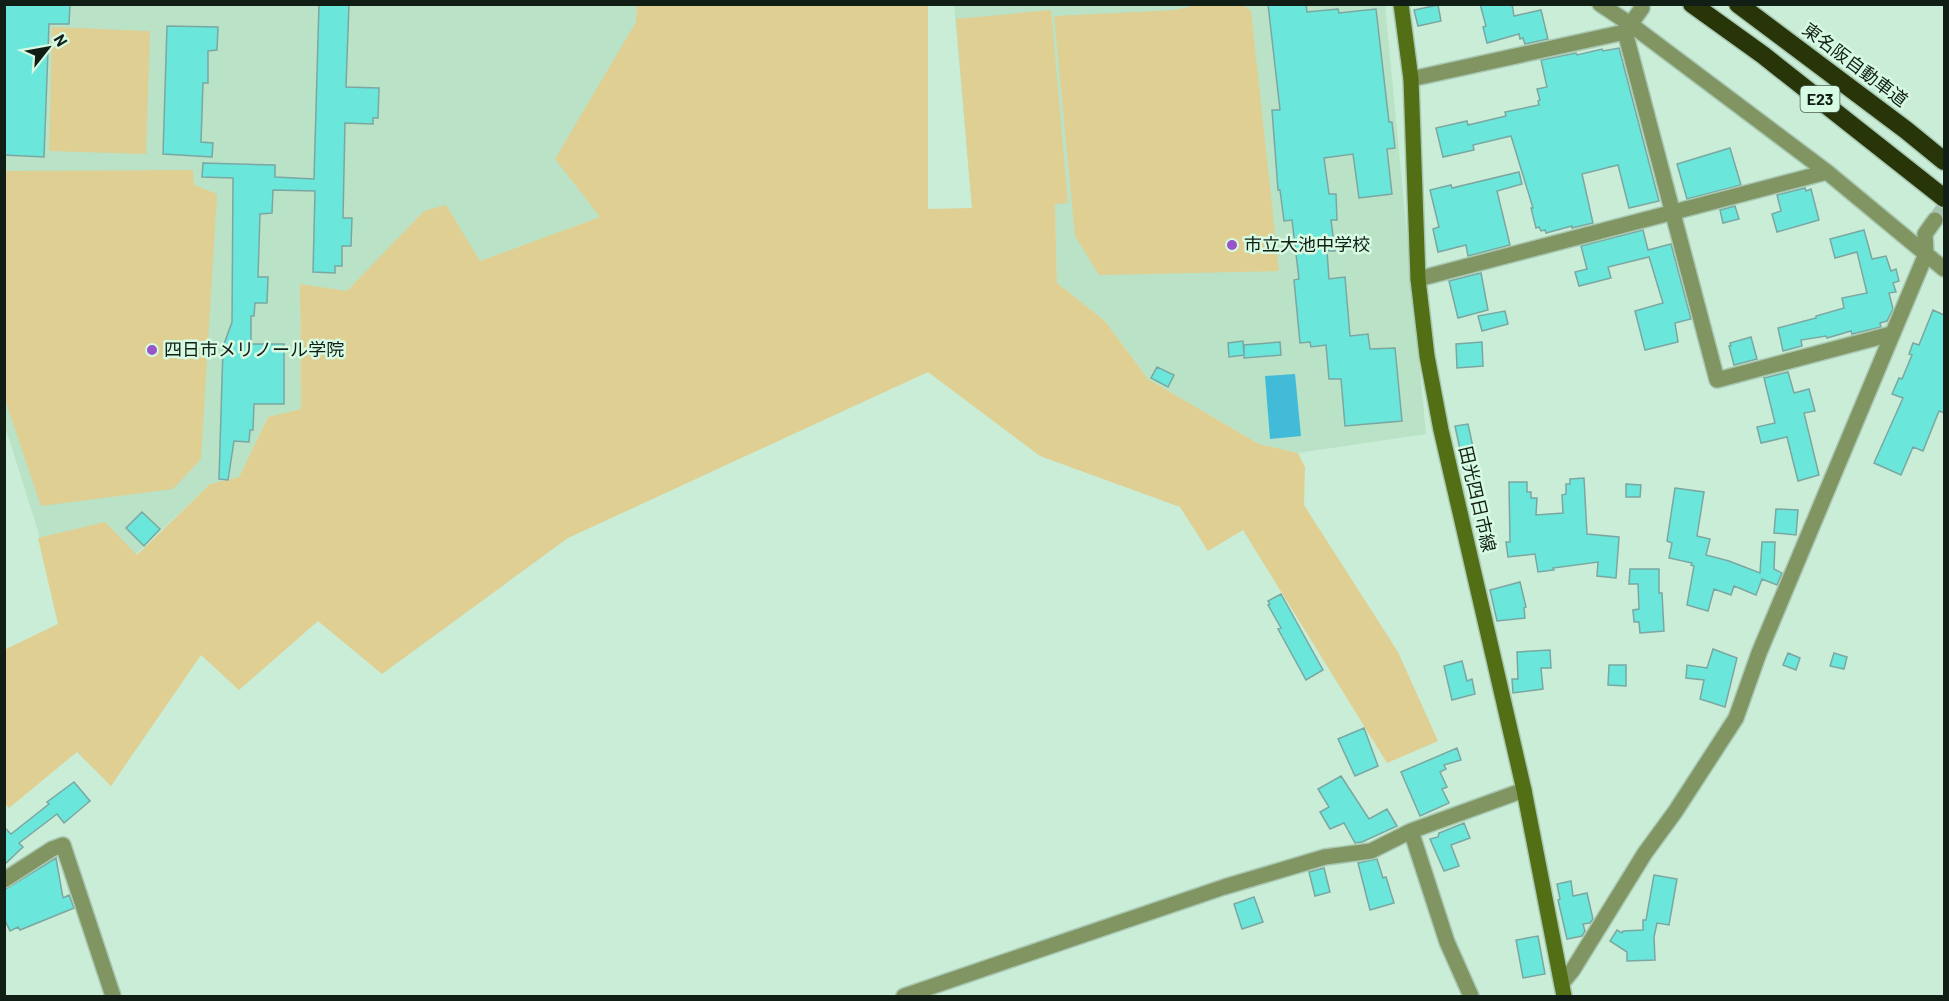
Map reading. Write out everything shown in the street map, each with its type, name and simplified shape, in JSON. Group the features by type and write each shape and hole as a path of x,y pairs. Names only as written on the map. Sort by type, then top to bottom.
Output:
{"highway":[{"name":"E23","path":"1692,4 1772,62 1944,198"},
{"name":"東名阪自動車道","path":"1738,4 1897,122 1944,161"}],"main road":[{"name":"田光四日市線","path":"1401,4 1411,79 1418,279 1427,356 1441,430 1524,790 1563,990"}],"street":[{"path":"1600,4 1627,28 1827,172 1944,269"},
{"path":"1411,79 1627,28 1642,8"},
{"path":"1627,28 1717,380 1891,334"},
{"path":"1418,279 1827,172"},
{"path":"1563,990 1572,971 1645,853 1675,812 1736,718 1759,653 1926,254 1926,234 1935,220"},
{"path":"904,996 1224,887 1324,857 1371,851 1410,831 1524,790"},
{"path":"1410,831 1447,942 1471,996"},
{"path":"4,880 52,849 63,845 114,996"}],"shaded area":[{"name":"四日市メリノール学院","path":"4,5 637,5 636,22 600,217 480,261 424,212 347,292 300,284 301,409 268,417 239,477 210,484 66,620 5,426"},
{"path":"637,5 928,5 928,209 972,208 956,19 1051,10 1068,203 1055,204 1057,283 1105,321 1148,379 1259,444 1298,453 1305,467 1304,505 1398,652 1438,741 1387,763 1243,530 1208,551 1180,507 1040,456 928,372 568,538 382,674 318,621 239,690 201,655 111,786 77,752 9,808 5,803 4,650 58,624 38,538 105,522 137,555 210,484 239,477 268,417 301,409 300,284 347,291 424,211 446,205 480,261 600,217 555,159 636,22"},
{"name":"市立大池中学校","path":"954,5 1385,5 1426,434 1298,453 1259,444 1148,379 1105,321 1057,283 1055,204 972,208"},
{"path":"1197,5 1243,5 1251,11 1279,271 1099,275 1075,236 1054,16 1175,10"},
{"path":"52,27 150,31 146,154 49,151"},
{"path":"193,170 194,185 217,194 201,459 173,489 41,506 5,400 5,171"}],"water":[{"path":"1295,374 1301,436 1270,439 1265,376"}],"building":[{"path":"4,4 70,4 69,24 49,24 44,157 4,155"},
{"path":"319,4 349,4 346,87 379,88 378,118 373,118 373,124 345,123 343,218 352,218 351,246 342,246 342,266 335,266 335,273 313,272 315,191 273,190 272,213 260,214 258,277 268,277 267,303 255,303 254,316 251,316 251,344 284,344 284,404 254,404 253,430 250,430 249,442 234,441 228,480 219,479 223,347 232,322 233,178 202,177 203,163 275,165 275,177 314,179"},
{"path":"1268,4 1306,4 1307,12 1338,9 1339,13 1376,9 1389,122 1392,122 1395,148 1387,149 1392,194 1359,198 1353,154 1324,158 1329,194 1336,194 1337,220 1331,220 1335,251 1327,251 1329,279 1345,277 1350,336 1368,334 1370,349 1395,348 1402,421 1345,426 1341,379 1329,379 1326,345 1311,347 1310,342 1300,343 1294,280 1299,279 1292,220 1284,221 1280,190 1278,190 1272,110 1280,110"},
{"path":"1480,4 1512,4 1514,16 1541,10 1548,39 1525,44 1519,34 1487,43 1483,27 1486,26"},
{"path":"1438,5 1441,21 1418,26 1414,10"},
{"path":"167,26 218,27 217,50 208,51 208,83 203,83 201,142 213,143 212,157 163,154"},
{"path":"1619,48 1659,201 1629,208 1618,165 1582,174 1593,223 1546,233 1539,227 1536,228 1531,208 1533,208 1511,136 1473,145 1474,150 1443,157 1436,128 1467,121 1468,125 1506,116 1505,112 1539,105 1537,89 1547,87 1541,60"},
{"path":"1730,148 1741,185 1687,199 1677,164"},
{"path":"1519,172 1522,184 1497,191 1510,245 1468,256 1466,245 1438,252 1433,229 1439,227 1430,190 1451,185 1452,188"},
{"path":"1805,188 1806,191 1811,189 1819,220 1777,232 1772,214 1781,211 1777,195"},
{"path":"1735,206 1739,219 1723,223 1720,210"},
{"path":"1643,230 1648,250 1671,244 1691,319 1675,323 1678,342 1645,350 1635,311 1663,303 1649,257 1608,267 1611,278 1579,286 1575,272 1587,269 1581,246"},
{"path":"1864,230 1872,259 1886,256 1891,271 1896,269 1899,281 1893,283 1896,292 1889,293 1893,309 1887,321 1880,323 1881,327 1852,334 1851,331 1827,338 1826,336 1801,340 1802,346 1783,351 1778,328 1844,308 1842,298 1867,293 1857,252 1835,258 1830,239"},
{"path":"1481,273 1488,310 1458,318 1449,281"},
{"path":"1933,310 1944,315 1944,413 1939,411 1923,451 1913,447 1901,475 1874,463 1903,398 1892,394 1899,378 1902,379 1912,355 1909,354 1913,343 1919,345"},
{"path":"1505,311 1508,324 1482,331 1478,316"},
{"path":"1751,337 1757,359 1734,365 1730,343"},
{"path":"1243,341 1244,355 1229,357 1228,343"},
{"path":"1280,342 1281,355 1244,358 1244,345"},
{"path":"1482,342 1483,366 1457,368 1456,344"},
{"path":"1157,367 1174,375 1168,387 1151,378"},
{"path":"1788,372 1794,393 1809,389 1815,411 1804,413 1819,475 1798,481 1787,437 1761,443 1757,427 1775,423 1764,378"},
{"path":"1468,424 1477,466 1464,468 1455,426"},
{"path":"1584,478 1587,534 1619,537 1616,578 1597,576 1598,562 1538,572 1535,554 1508,557 1506,542 1510,542 1509,482 1527,482 1527,492 1531,492 1531,498 1537,498 1536,515 1563,513 1562,495 1566,494 1566,484 1570,484 1570,479"},
{"path":"1626,484 1641,485 1640,497 1626,497"},
{"path":"1675,488 1704,492 1697,536 1710,539 1706,555 1760,573 1762,542 1775,542 1774,569 1782,573 1777,585 1762,579 1756,595 1734,586 1731,595 1714,589 1708,611 1687,605 1694,566 1691,565 1692,563 1669,558 1672,543 1667,541"},
{"path":"1776,509 1798,510 1796,535 1774,533"},
{"path":"142,512 160,529 144,546 126,528"},
{"path":"1630,569 1659,569 1659,593 1662,593 1664,631 1640,633 1639,622 1634,622 1633,610 1639,609 1638,584 1629,584"},
{"path":"1520,582 1526,607 1524,608 1525,618 1497,621 1490,590"},
{"path":"1281,594 1323,670 1306,680 1278,629 1281,628 1268,605 1270,604 1268,601"},
{"path":"1713,649 1737,658 1725,707 1700,699 1704,680 1686,678 1687,665 1707,668"},
{"path":"1550,650 1551,668 1541,668 1543,689 1513,693 1512,679 1518,679 1517,652"},
{"path":"1788,653 1800,658 1796,670 1783,665"},
{"path":"1834,653 1847,657 1844,669 1830,666"},
{"path":"1462,661 1467,681 1472,679 1475,694 1452,700 1444,666"},
{"path":"1609,665 1626,665 1626,686 1608,685"},
{"path":"1364,728 1378,766 1355,776 1338,739"},
{"path":"1457,748 1461,760 1444,765 1446,769 1440,772 1447,787 1442,789 1449,803 1420,816 1401,772"},
{"path":"1341,776 1369,819 1387,809 1397,826 1355,843 1344,823 1330,829 1320,812 1329,807 1318,789"},
{"path":"74,782 90,801 64,823 57,814 19,843 23,847 4,865 4,827 11,834"},
{"path":"1464,823 1470,838 1451,845 1459,866 1444,871 1430,839"},
{"path":"56,858 63,898 69,895 74,908 20,930 18,927 10,931 4,918 4,890"},
{"path":"1377,859 1383,878 1386,877 1394,903 1370,910 1358,863"},
{"path":"1324,868 1330,892 1315,896 1309,872"},
{"path":"1654,875 1677,879 1669,925 1657,923 1654,937 1655,960 1627,961 1627,952 1610,941 1617,930 1622,933 1623,931 1643,930 1643,920 1646,920"},
{"path":"1571,881 1573,896 1587,893 1593,919 1590,923 1583,924 1585,931 1582,936 1567,939 1558,900 1560,899 1557,884"},
{"path":"1254,897 1263,922 1242,929 1234,904"},
{"path":"1538,936 1545,974 1523,978 1516,940"}],"tunnel":[{"path":"1935,220 1944,207"}],"place":[{"name":"市立大池中学校","path":"1232,245"},
{"name":"四日市メリノール学院","path":"152,350"}]}
